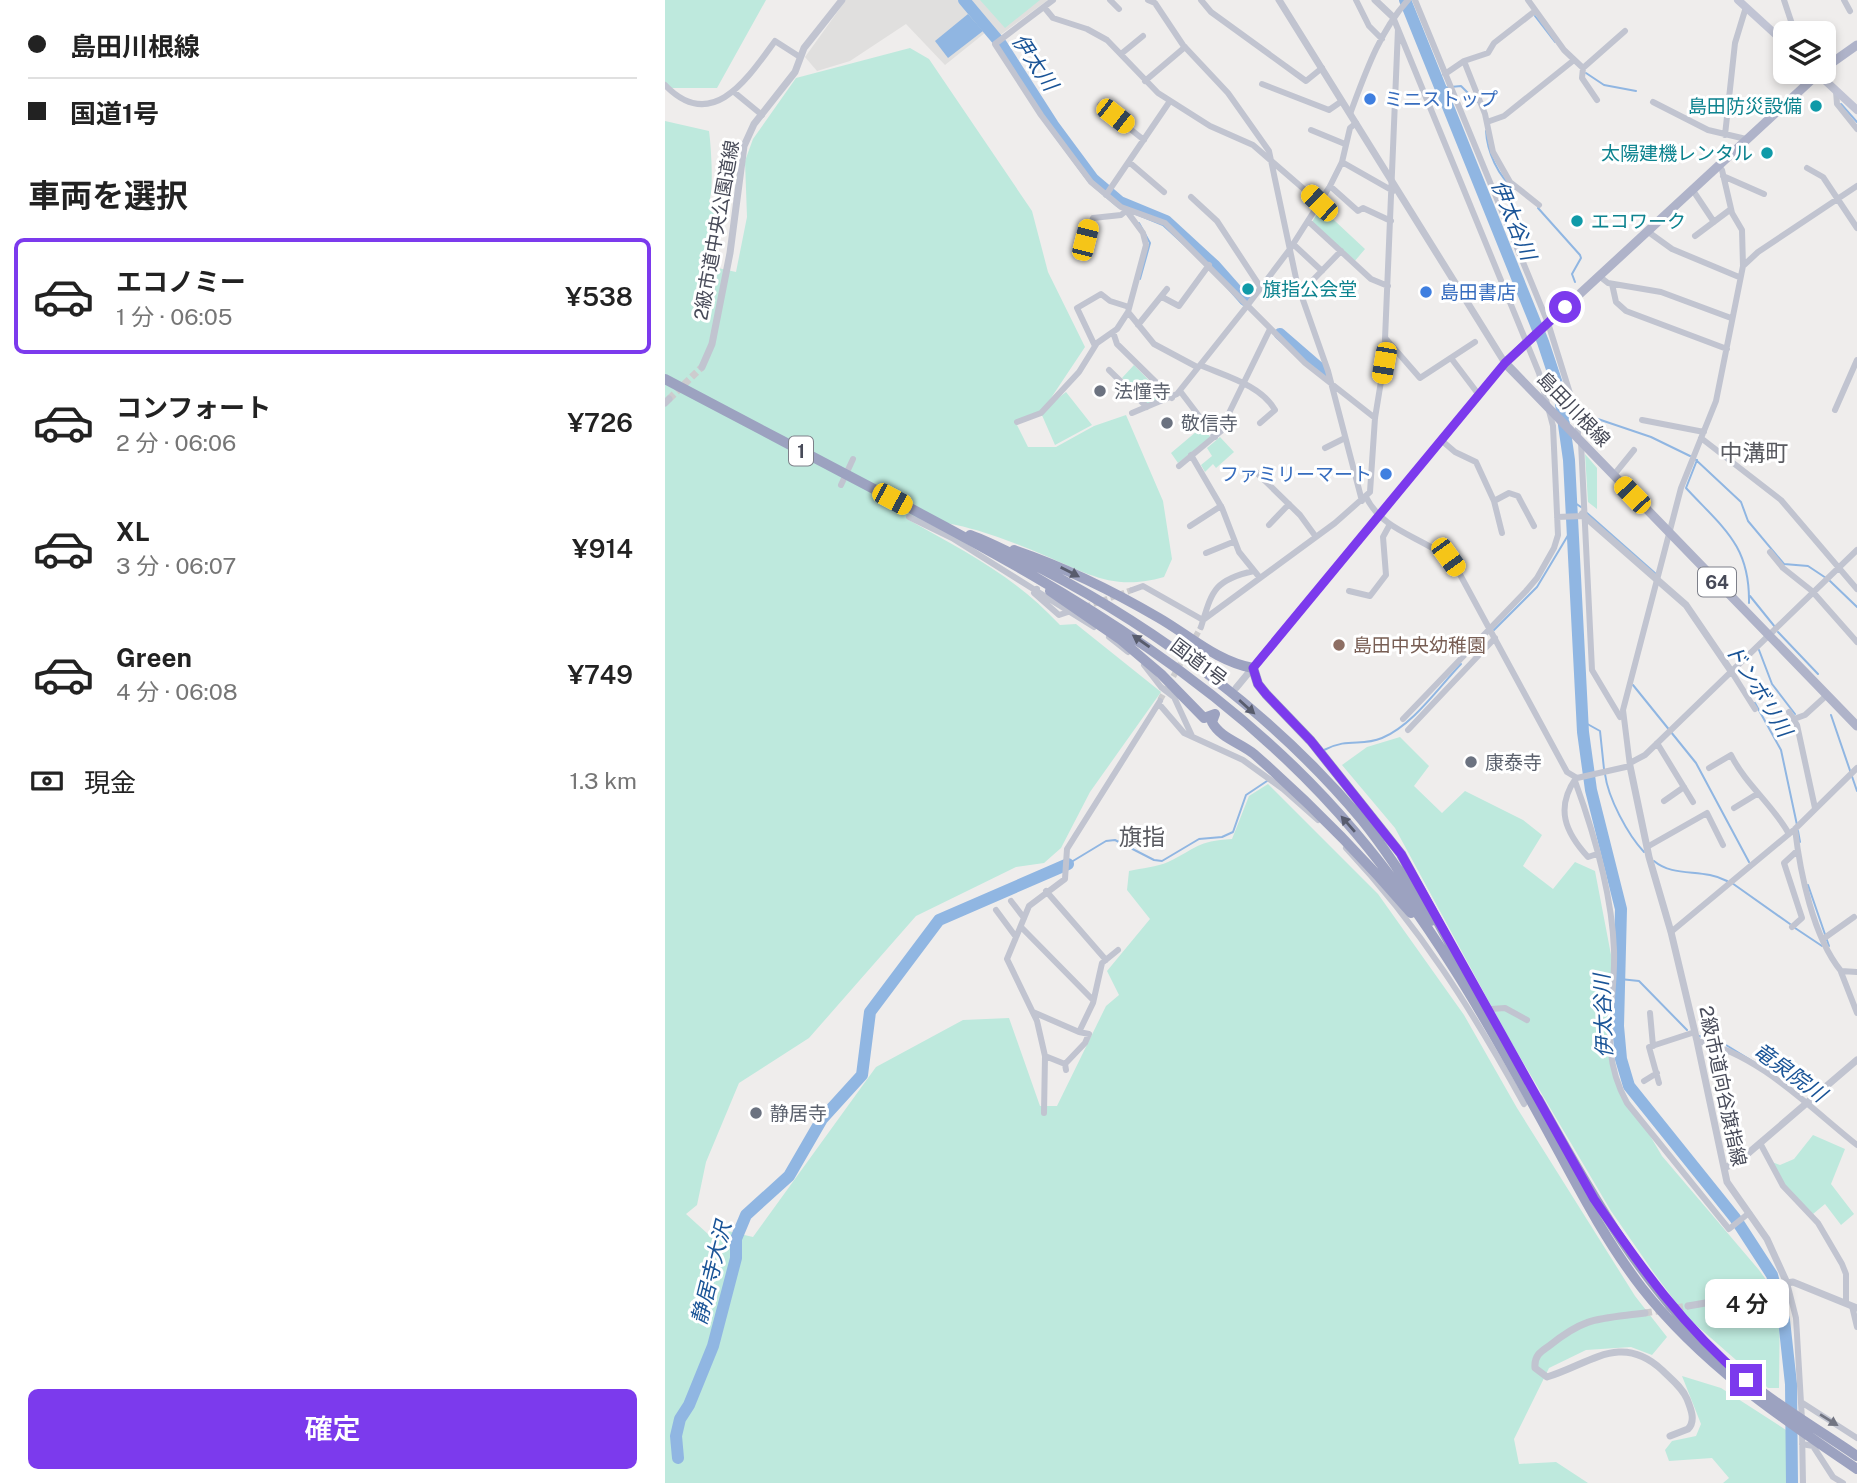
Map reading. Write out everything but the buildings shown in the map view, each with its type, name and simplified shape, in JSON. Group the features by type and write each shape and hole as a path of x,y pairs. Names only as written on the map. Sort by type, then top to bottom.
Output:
{"highway":[{"name":"国道1号","path":"665,379 937,522 1072,585 1193,663 1257,716 1363,820 1397,867 1474,988 1594,1199 1661,1295 1718,1356 1773,1405"},
{"name":"国道1号","path":"984,544 1115,623 1190,675 1242,717 1293,765 1353,830 1416,910 1485,1018 1614,1250 1642,1288 1697,1349 1838,1450 1857,1469"},
{"path":"984,544 1052,563 1156,617 1224,660 1253,668 1258,684 1311,741 1401,854 1474,988"},
{"path":"984,544 1121,640 1183,694 1197,715 1208,718 1217,711 1212,722 1215,729 1245,747 1349,841 1446,956"},
{"name":"国道1号","path":"1838,1450 1857,1456"}],"main road":[{"path":"1738,0 1773,32"},
{"path":"1836,59 1857,45"},
{"path":"1505,363 1805,84"},
{"path":"1830,84 1857,110"},
{"name":"島田川根線","path":"1505,363 1670,533 1773,629 1827,695 1857,726"}],"street":[{"name":"2級市道中央公園道線","path":"702,367 712,344 730,253 744,146 762,115 788,82 800,57 842,0"},
{"path":"1017,422 1041,413 1079,372 1095,346 1113,332 1128,309 1146,245 1143,233 1125,209 1082,172 995,44 1053,0"},
{"path":"1110,0 1119,9"},
{"path":"1148,0 1155,3 1185,47 1228,93 1263,139 1273,162 1299,287 1330,380 1364,499 1389,526 1448,557 1548,733 1563,766 1577,779 1597,854 1613,933 1608,1042 1615,1080 1627,1103 1731,1228 1748,1214"},
{"path":"1201,0 1211,12 1306,81 1322,68"},
{"path":"1235,688 1505,363 1279,0"},
{"path":"1375,0 1394,15 1539,373 1553,426 1558,535 1554,548 1537,578 1403,719"},
{"path":"1350,114 1375,48 1394,15 1408,0"},
{"path":"1415,0 1547,325 1578,419 1592,670 1621,719 1630,765"},
{"path":"1528,0 1535,12 1583,68"},
{"path":"1784,0 1791,21"},
{"path":"1844,0 1850,10"},
{"path":"1356,1 1369,26 1382,39"},
{"path":"1044,7 1059,21 1096,33 1170,102 1210,126 1252,145 1319,203"},
{"path":"1724,135 1735,43 1745,7"},
{"path":"1445,74 1464,61 1487,53 1494,43 1535,12"},
{"path":"1202,624 1364,499 1373,484 1375,418 1386,339 1398,27"},
{"path":"1597,100 1582,78 1583,68 1625,31"},
{"path":"1121,54 1143,36"},
{"path":"665,85 677,98 695,104 716,101 742,87 775,41 800,57"},
{"path":"1145,81 1185,47"},
{"path":"1487,122 1504,116 1574,60"},
{"path":"1464,61 1487,122 1493,152 1510,182 1539,205"},
{"path":"1262,84 1329,110 1342,101"},
{"path":"1836,91 1837,104 1857,129"},
{"path":"734,92 762,115"},
{"path":"1107,195 1170,102"},
{"path":"1653,102 1686,121 1724,135 1746,139"},
{"path":"1100,105 1144,140"},
{"path":"1132,413 1172,398 1180,391 1261,288 1292,246 1330,186 1342,162 1350,128 1356,123"},
{"path":"1311,130 1345,144"},
{"path":"1129,162 1164,192"},
{"path":"1342,162 1393,187"},
{"path":"1621,719 1670,533 1691,463 1716,401 1743,266 1742,230 1731,209 1718,165"},
{"path":"1807,168 1823,177 1857,228"},
{"path":"1723,176 1764,194"},
{"path":"1330,186 1358,211 1363,208 1391,221"},
{"path":"1743,266 1857,186"},
{"path":"1692,189 1714,222"},
{"path":"1191,197 1217,221 1261,288"},
{"path":"1084,243 1089,222 1093,218 1121,215 1125,209"},
{"path":"1125,209 1165,223 1305,363 1375,418"},
{"path":"1695,236 1731,209"},
{"path":"1308,221 1371,279 1388,286"},
{"path":"1647,231 1672,249 1739,277"},
{"path":"1292,246 1322,271"},
{"path":"1299,287 1312,281 1341,251"},
{"path":"1162,297 1179,306 1209,265"},
{"path":"1599,276 1612,284 1661,292 1731,318"},
{"path":"1612,284 1616,302 1626,311 1727,349"},
{"path":"1138,325 1167,289"},
{"path":"1095,346 1077,309 1101,294 1128,309 1154,344 1198,366 1245,384 1264,396 1275,410 1260,423"},
{"path":"1179,466 1226,427 1229,413 1270,330"},
{"path":"1113,332 1117,345 1172,398"},
{"path":"1386,339 1416,377 1420,378 1475,342"},
{"path":"1451,358 1479,395"},
{"path":"1835,410 1857,360"},
{"path":"1109,370 1147,407"},
{"path":"1848,381 1857,386"},
{"path":"1180,391 1215,437"},
{"path":"1642,420 1702,435 1781,500 1857,589"},
{"path":"1325,449 1345,438"},
{"path":"1441,440 1455,452 1476,462 1494,501 1502,533"},
{"path":"1613,475 1634,450"},
{"path":"1191,455 1221,506 1233,541 1260,578"},
{"path":"841,485 853,459"},
{"path":"1256,472 1289,504 1315,537"},
{"path":"1494,501 1509,494 1518,496 1534,526"},
{"path":"1269,525 1289,504"},
{"path":"1190,526 1221,506"},
{"path":"1557,517 1583,515 1686,605 1755,709"},
{"path":"909,517 952,538 1037,589 1149,669 1161,687 1174,697 1193,738"},
{"path":"1349,591 1370,596 1387,575 1383,537 1389,526"},
{"path":"1206,553 1233,541"},
{"path":"1597,854 1588,857 1567,829 1563,806 1577,779 1630,765 1645,755 1857,550"},
{"path":"1770,552 1783,568 1812,591 1857,642"},
{"path":"1202,624 1207,602 1219,585 1239,574 1254,571"},
{"path":"1132,590 1143,586 1202,624"},
{"path":"1037,589 1034,593 1059,615 1068,612"},
{"path":"1408,730 1495,638"},
{"path":"1794,719 1814,708 1827,695"},
{"path":"1044,1113 1045,1056 1037,1021 1007,959 1029,906 1065,879 1067,849 1159,702 1184,733 1243,760 1283,789 1327,829 1425,941 1477,1019 1524,1104"},
{"path":"1789,712 1794,719 1815,808"},
{"path":"1657,743 1693,802"},
{"path":"1709,768 1731,755 1757,793 1792,832 1799,867 1827,952 1841,971 1857,1013"},
{"name":"2級市道向谷旗指線","path":"1630,765 1647,847 1695,1032 1726,1167 1727,1182 1767,1239 1785,1283"},
{"path":"1671,932 1792,832 1857,768"},
{"path":"1664,801 1684,787"},
{"path":"1734,808 1757,793"},
{"path":"1647,847 1707,813 1723,845"},
{"path":"1792,927 1802,918 1784,863 1797,850"},
{"path":"1046,891 1106,960"},
{"path":"1011,901 1024,918"},
{"path":"996,910 1016,937"},
{"path":"1823,939 1854,916"},
{"path":"1021,927 1093,1000"},
{"path":"1079,1032 1093,1000 1102,963 1118,950"},
{"path":"1841,971 1857,972"},
{"path":"1492,1009 1505,1008 1527,1020"},
{"path":"1032,1012 1089,1034 1066,1067 1045,1056"},
{"path":"1650,1013 1653,1045"},
{"path":"1660,1083 1649,1047 1695,1032"},
{"path":"1697,1041 1720,1046 1773,1076 1857,1145"},
{"path":"1726,1167 1738,1162 1857,1060"},
{"path":"1644,1081 1657,1073"},
{"path":"1760,1143 1783,1186 1818,1223 1842,1264 1857,1327"},
{"path":"1688,1306 1793,1282 1852,1306"},
{"path":"1785,1283 1796,1318 1803,1483"},
{"path":"1645,1313 1594,1320 1574,1326 1539,1354 1534,1360 1535,1367 1538,1373 1547,1377 1596,1356 1626,1352 1648,1358 1683,1391 1692,1416 1688,1429 1669,1436"},
{"path":"1801,1402 1857,1438"},
{"path":"1802,1444 1814,1446 1833,1477 1843,1483"}],"shaded area":[{"path":"846,0 1048,0 999,36 991,28 945,65 906,24 850,61 817,71 805,57"}],"green space":[{"path":"665,0 766,0 717,88 665,88"},
{"path":"980,0 1040,0 1005,28"},
{"path":"910,48 929,59 1032,211 1048,272 1085,347 1043,410 1066,392 1092,425 1055,445 1041,413 1015,421 1028,447 1056,447 1094,426 1126,415 1163,501 1172,559 1164,577 1147,581 1117,582 1090,575 978,531 943,522 907,519 1006,578 1060,625 1076,624 1161,692 1090,792 1061,848 1044,863 1016,867 916,916 809,1038 739,1083 706,1162 697,1205 686,1214 708,1234 723,1230 753,1237 876,1067 963,1020 1009,1018 1040,1106 1057,1106 1106,1006 1119,995 1107,971 1150,919 1127,890 1129,871 1164,864 1204,843 1232,839 1249,796 1268,784 1378,894 1464,1015 1517,1108 1635,1296 1667,1337 1652,1355 1631,1347 1586,1350 1549,1368 1514,1439 1519,1464 1556,1462 1588,1483 665,1483 665,121 709,131 712,178 709,202 717,204 704,254 709,266 736,272 747,217 745,161 753,139 796,78"},
{"path":"1321,208 1365,249 1354,262 1312,222"},
{"path":"1134,365 1165,397 1147,404 1122,378"},
{"path":"1203,426 1211,438 1178,463 1171,453"},
{"path":"1220,437 1234,452 1216,468 1213,464 1205,472 1201,465 1212,456 1207,448"},
{"path":"1585,454 1597,468 1597,509 1588,502"},
{"path":"1400,737 1429,766 1414,786 1442,813 1465,791 1523,820 1542,835 1523,866 1553,889 1575,862 1595,871 1612,960 1608,1026 1619,1083 1662,1156 1759,1270 1780,1299 1779,1388 1768,1388 1687,1317 1654,1273 1611,1211 1507,1035 1395,828 1342,765 1367,747"},
{"path":"1813,1135 1845,1149 1831,1184 1854,1214 1841,1225 1825,1204 1813,1214 1787,1188 1769,1161 1780,1165 1794,1159"},
{"path":"1682,1376 1721,1388 1786,1430 1787,1483 1723,1483 1729,1478 1712,1458 1669,1461 1665,1450 1672,1441 1696,1436 1701,1424"}],"water":[{"path":"968,14 983,31 948,58 935,41"}],"waterway":[{"name":"伊太川","path":"964,0 1001,44 1053,125 1093,179 1120,202 1166,221 1215,266 1245,300"},
{"name":"伊太谷川","path":"1405,0 1543,342 1559,390 1569,460 1583,732 1591,790 1621,909 1618,1026 1621,1059 1629,1086 1735,1218 1772,1275 1784,1320 1791,1384 1792,1483"},
{"path":"1535,16 1555,42"},
{"path":"1586,73 1604,85 1636,91"},
{"path":"1440,88 1461,86 1477,102"},
{"path":"1841,104 1857,122"},
{"path":"1486,131 1495,163 1503,178 1515,189"},
{"path":"1538,208 1580,255 1572,274 1575,282"},
{"path":"1139,223 1150,243 1140,279"},
{"path":"1280,334 1325,373"},
{"path":"1561,407 1573,410"},
{"path":"1589,416 1651,437 1690,456"},
{"path":"1695,459 1741,502 1748,521 1784,564 1808,566 1826,578"},
{"path":"1697,460 1686,488 1732,539 1745,566 1749,603"},
{"name":"ドンボリ川","path":"1572,501 1581,507"},
{"name":"ドンボリ川","path":"1587,513 1656,574"},
{"path":"1494,630 1537,587 1573,527"},
{"path":"1830,581 1857,607"},
{"path":"1750,596 1775,627"},
{"path":"1778,632 1818,674"},
{"path":"1759,650 1772,684 1795,714"},
{"path":"1324,750 1341,744 1375,741 1393,732 1415,715 1461,664"},
{"path":"1633,685 1696,763 1749,862"},
{"name":"ドンボリ川","path":"1755,703 1781,750 1797,825"},
{"path":"1831,715 1857,791"},
{"path":"1582,721 1600,731 1604,769"},
{"path":"1605,774 1620,816 1644,852"},
{"path":"1068,864 1106,841 1115,840 1154,860 1162,861 1199,839 1222,837 1233,832 1246,795 1267,781"},
{"name":"ドンボリ川","path":"1798,831 1800,842"},
{"path":"1654,861 1670,869 1727,881"},
{"name":"静居寺大沢","path":"678,1458 676,1436 680,1419 689,1405 713,1346 736,1258 736,1239 746,1215 789,1176 822,1119 862,1075 870,1012 939,920 1068,864"},
{"path":"1732,883 1790,924"},
{"name":"ドンボリ川","path":"1808,885 1829,946"},
{"path":"1795,928 1822,946"},
{"name":"竜泉院川","path":"1620,979 1639,981 1687,1030"},
{"name":"竜泉院川","path":"1699,1036 1726,1045 1775,1075"}],"tunnel":[{"path":"669,399 702,367"},
{"path":"1085,607 1132,590"},
{"path":"1160,700 1201,627"},
{"path":"1645,1313 1688,1306"}],"place":[{"name":"ミニストップ","path":"1370,99"},
{"name":"島田防災設備","path":"1816,106"},
{"name":"太陽建機レンタル","path":"1767,153"},
{"name":"エコワーク","path":"1577,221"},
{"name":"旗指公会堂","path":"1248,289"},
{"name":"島田書店","path":"1426,292"},
{"name":"法憧寺","path":"1100,391"},
{"name":"敬信寺","path":"1167,423"},
{"name":"ファミリーマート","path":"1386,474"},
{"name":"島田中央幼稚園","path":"1339,645"},
{"name":"康泰寺","path":"1471,762"},
{"name":"静居寺","path":"756,1113"}],"district":[{"name":"中溝町","path":"1754,452"},
{"name":"旗指","path":"1142,836"}],"route":[{"path":"1565,307 1505,363 1253,668 1258,684 1311,741 1401,854 1594,1199 1624,1243 1661,1295 1688,1326 1746,1380"}]}
